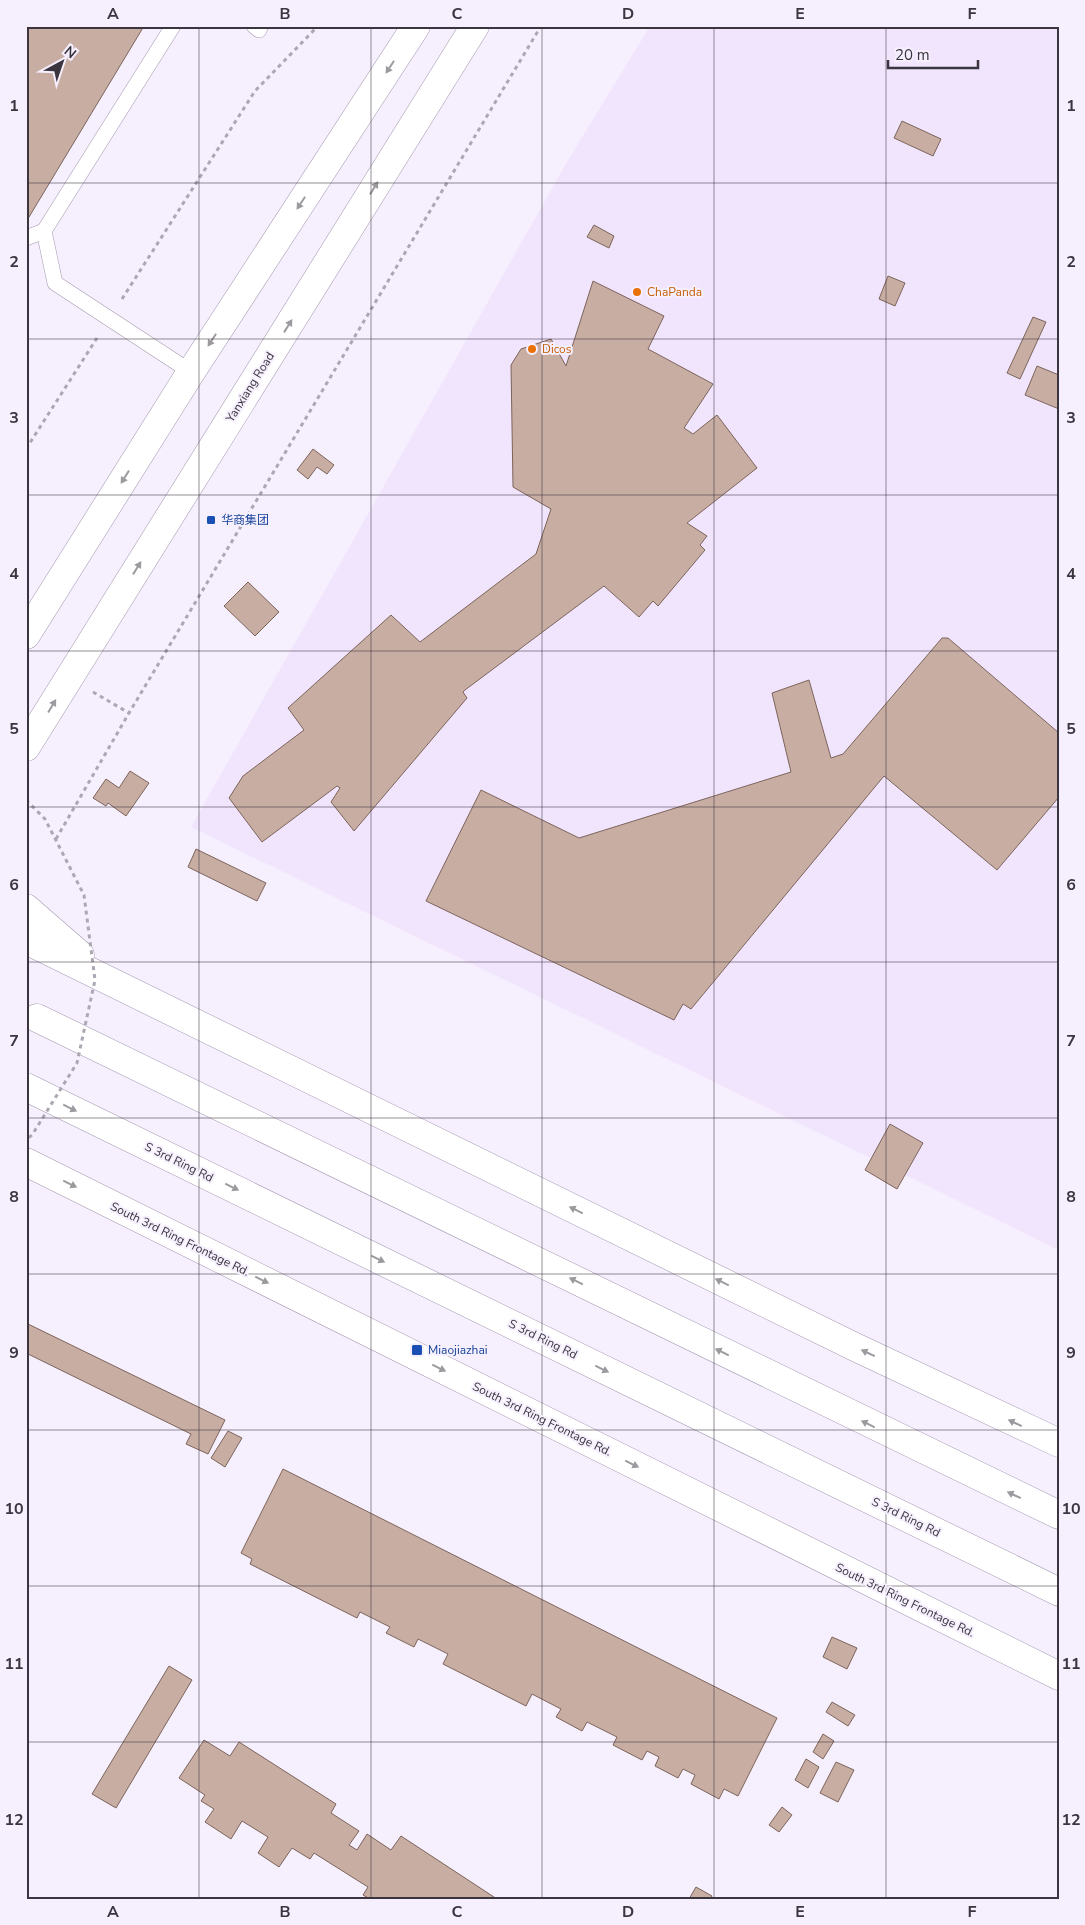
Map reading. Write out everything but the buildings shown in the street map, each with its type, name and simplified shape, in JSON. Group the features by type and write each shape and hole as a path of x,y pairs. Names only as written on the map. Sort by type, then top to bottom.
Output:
{"main road":[{"path":"26,635 191,372 416,26"},
{"name":"Yanxiang Road","path":"26,767 32,738 68,678 475,26"},
{"path":"26,908 118,985"},
{"path":"26,940 855,1347 1059,1443"},
{"path":"37,1018 1059,1515"},
{"name":"S 3rd Ring Rd","path":"26,1087 1059,1592"},
{"name":"South 3rd Ring Frontage Rd.","path":"26,1162 1059,1676"}],"lane":[{"path":"26,238 44,231 173,26"},
{"path":"254,26 259,30 262,26"},
{"path":"44,231 55,283 191,372"}],"path":[{"path":"26,449 255,91 318,26"},
{"path":"56,839 541,26"},
{"path":"68,678 129,714"},
{"path":"26,800 45,819 84,895 95,980 78,1063 32,1135 26,1140"}],"shaded area":[{"path":"650,26 1059,26 1059,1250 191,827 567,162"}],"place":[{"name":"ChaPanda","path":"637,292"},
{"name":"Dicos","path":"532,349"},
{"name":"华商集团","path":"211,520"},
{"name":"Miaojiazhai","path":"417,1350"}]}
